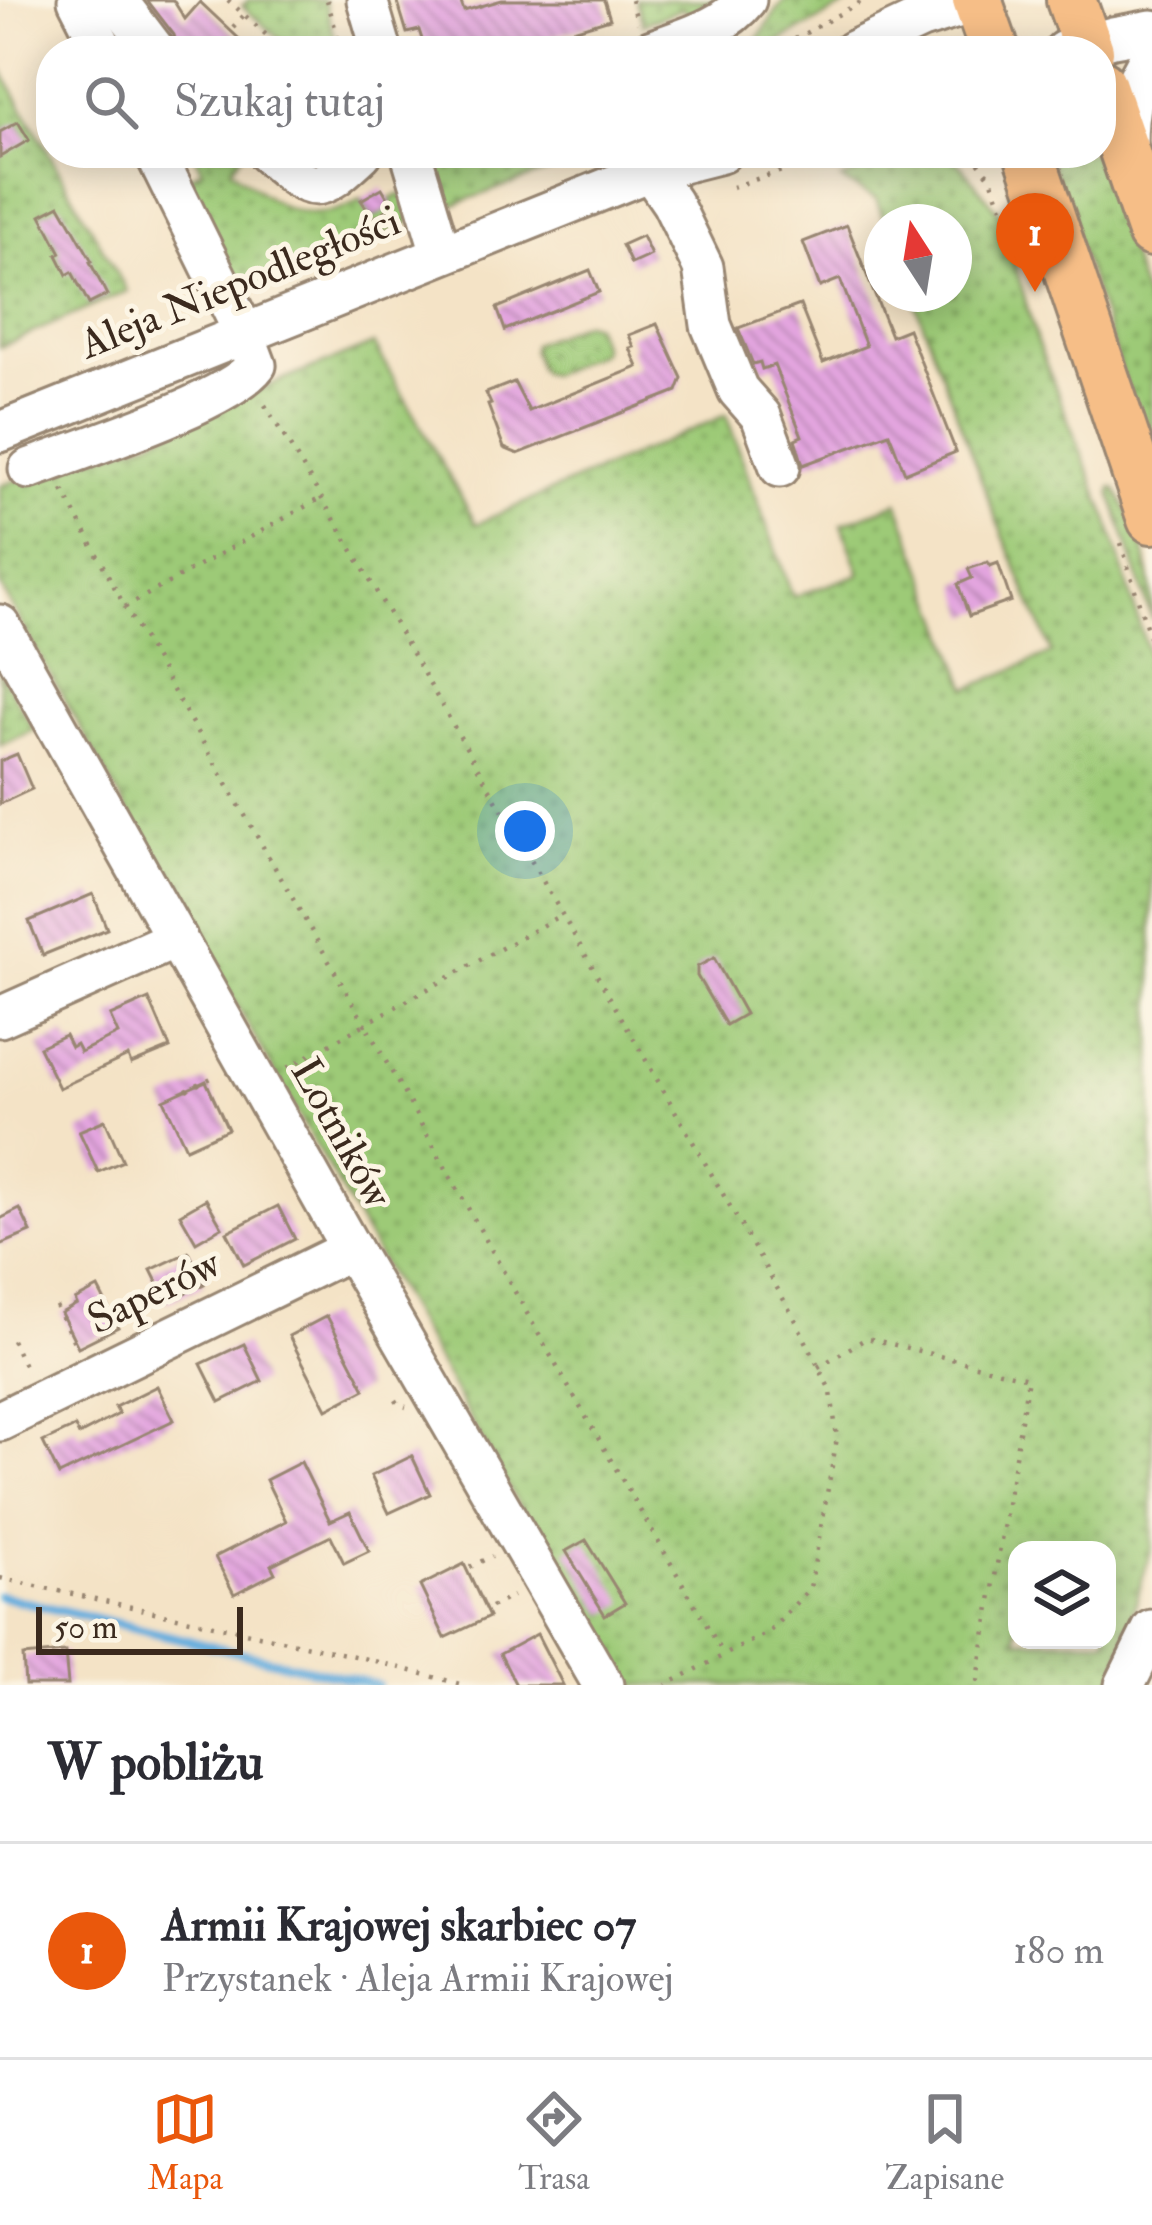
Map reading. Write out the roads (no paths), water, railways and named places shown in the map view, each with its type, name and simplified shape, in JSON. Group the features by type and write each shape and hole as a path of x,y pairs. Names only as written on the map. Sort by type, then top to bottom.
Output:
{"main road":[{"path":"979,1 990,36"},
{"path":"1116,130 1152,232"},
{"path":"1034,168 1152,519"}],"street":[{"path":"78,0 96,36"},
{"path":"117,0 144,36"},
{"path":"367,0 378,36"},
{"path":"690,36 716,26 746,0"},
{"path":"884,36 979,1"},
{"path":"1116,38 1152,30"},
{"path":"1127,157 1130,100 1152,55"},
{"path":"46,480 248,377 256,365 162,168"},
{"path":"284,168 296,179 316,185 333,180 346,168"},
{"path":"415,168 441,254"},
{"name":"Aleja Niepodległości","path":"0,432 649,168"},
{"path":"664,168 672,203 703,267 711,325 738,390 761,416 780,466"},
{"name":"Lotników","path":"1,631 603,1685"},
{"path":"0,1017 178,938"},
{"name":"Saperów","path":"0,1421 351,1249"},
{"path":"1126,1685 1152,1630"}],"waterway":[{"path":"0,1596 377,1685"}],"place":[{"name":"Armii Krajowej skarbiec 07","path":"1035,292"}]}
